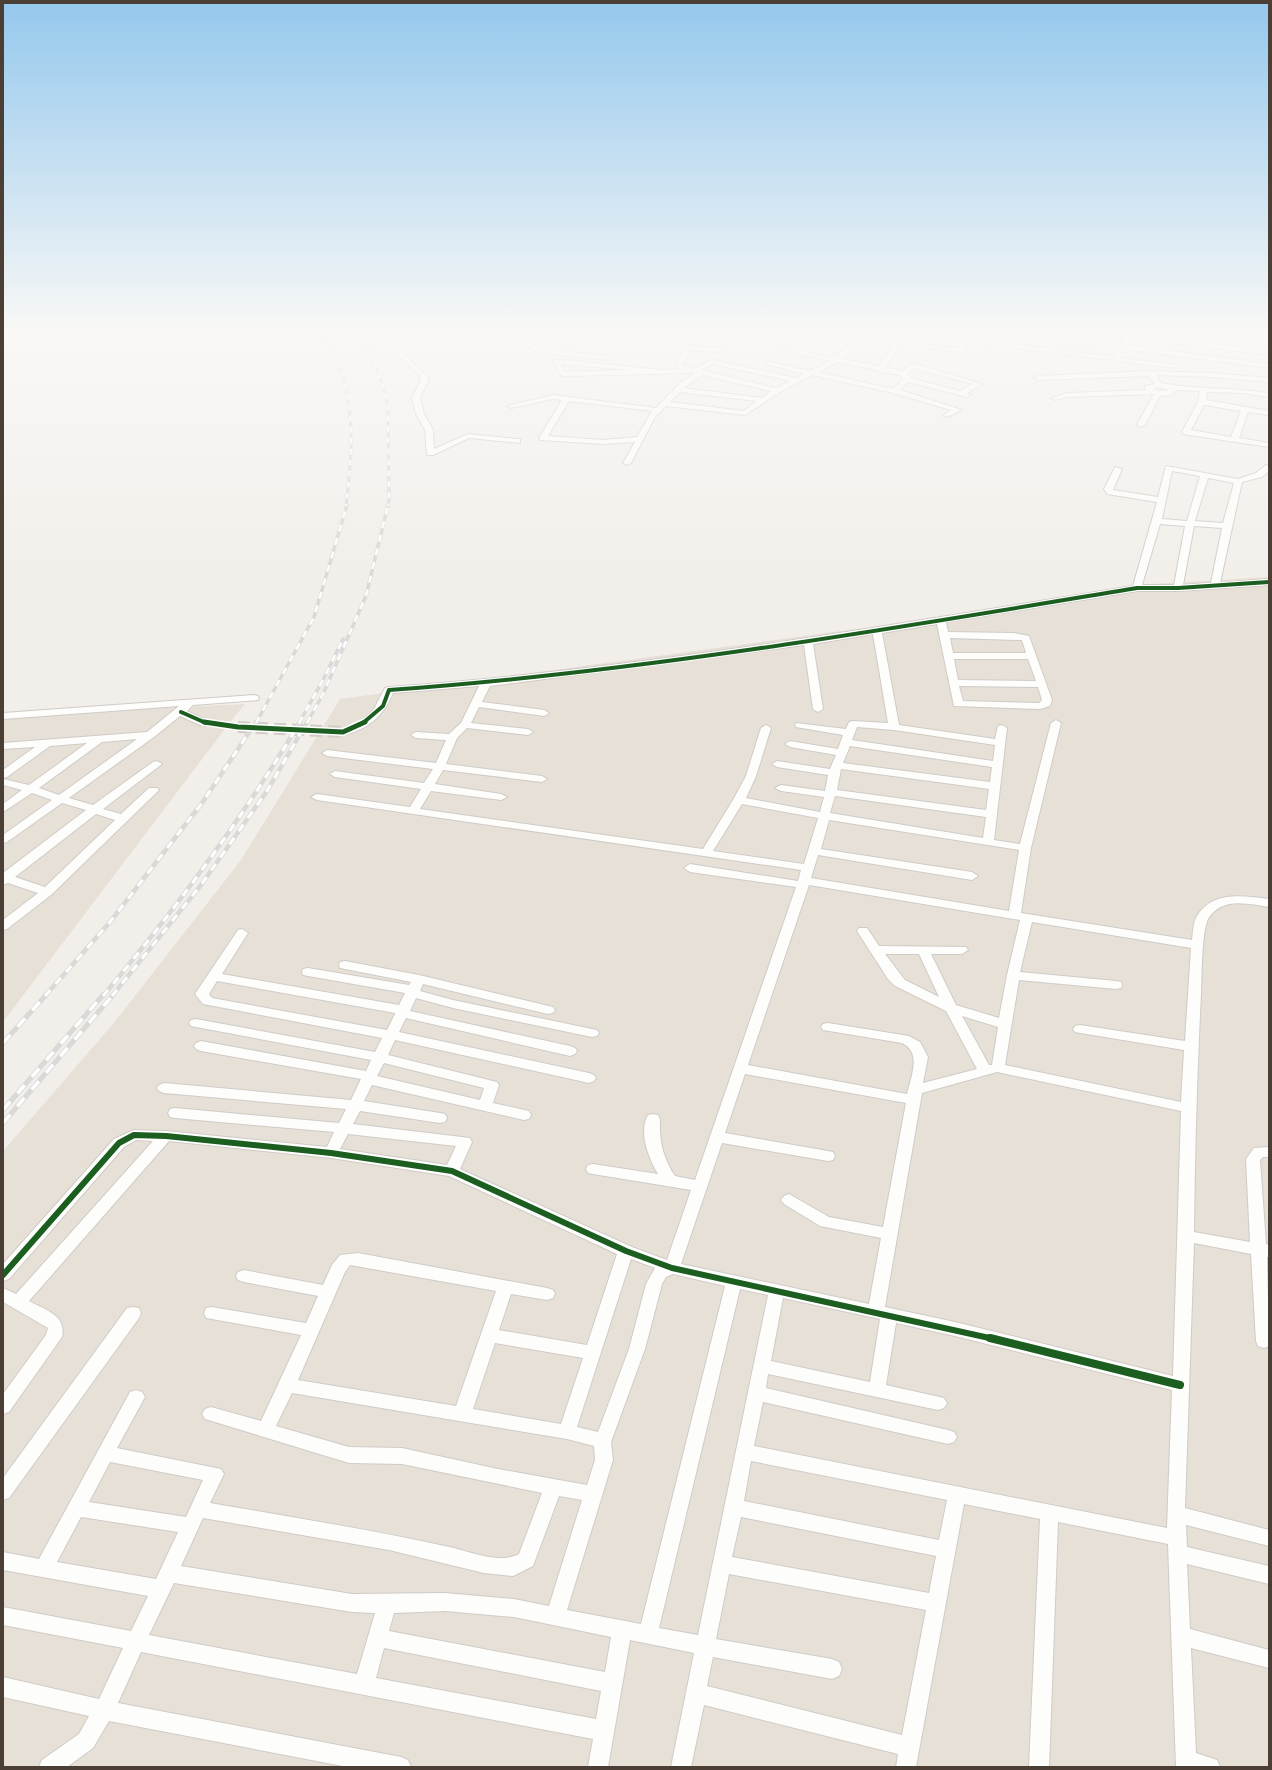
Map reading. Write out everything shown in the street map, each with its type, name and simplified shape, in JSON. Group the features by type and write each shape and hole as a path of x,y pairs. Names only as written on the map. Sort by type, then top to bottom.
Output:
{"street":[{"path":"421,416 429,430 430,452 468,436 517,441"},
{"path":"557,416 543,438 603,442 639,439"},
{"path":"627,463 646,423 653,416"},
{"path":"1140,425 1144,416"},
{"path":"1195,416 1186,432 1269,445"},
{"path":"1234,440 1243,416"},
{"path":"1137,588 1157,521 1170,468 1238,481 1259,475 1269,467"},
{"path":"1118,469 1108,489 1110,492 1162,500"},
{"path":"1178,588 1190,524 1205,474"},
{"path":"1215,586 1238,481"},
{"path":"1157,521 1227,526"},
{"path":"343,732 362,724 383,706 389,690 486,682 808,642 1137,588 1178,588 1269,582"},
{"path":"941,619 944,635 948,656 959,708 1040,706 1046,704 1047,700 1026,638 1020,636 944,635"},
{"path":"877,631 894,727"},
{"path":"808,642 818,709"},
{"path":"948,656 1032,656"},
{"path":"414,810 440,766 452,737 465,725 477,704 486,682"},
{"path":"954,683 1042,684"},
{"path":"3,716 254,698"},
{"path":"3,840 150,735 190,703"},
{"path":"477,704 544,713"},
{"path":"180,712 200,722 238,727"},
{"path":"992,1070 1004,1024 1021,916 1025,848 1056,723"},
{"path":"556,1615 604,1460 602,1441 638,1349 654,1284 660,1273 672,1268 814,851 825,816 836,769 853,724 894,727 1000,743"},
{"path":"465,725 528,732"},
{"path":"800,725 845,743"},
{"path":"706,853 739,800 756,761 766,728"},
{"path":"988,843 1002,728"},
{"path":"4,747 150,735"},
{"path":"416,735 452,737"},
{"path":"3,809 100,739"},
{"path":"3,775 47,743"},
{"path":"790,744 845,743 998,764"},
{"path":"327,753 542,779"},
{"path":"4,879 95,809 157,764"},
{"path":"777,764 995,786"},
{"path":"335,774 501,797"},
{"path":"3,782 31,789 124,819"},
{"path":"781,788 992,814"},
{"path":"3,926 47,892 153,790"},
{"path":"317,797 706,853 805,878 1197,945"},
{"path":"739,800 825,816 1025,848"},
{"path":"814,851 972,876"},
{"path":"690,868 805,878"},
{"path":"4,879 47,892"},
{"path":"1210,1767 1186,1764 1176,1514 1186,1236 1188,1108 1197,945 1202,917 1212,906 1225,900 1240,899 1269,903"},
{"path":"863,931 893,976 900,983 951,1008 1004,1024"},
{"path":"242,933 202,994 204,998 390,1035 589,1078"},
{"path":"876,950 962,950"},
{"path":"922,950 951,1008 992,1070"},
{"path":"345,965 414,987 453,1004 592,1033"},
{"path":"308,972 414,987 548,1010"},
{"path":"1012,975 1116,985"},
{"path":"213,976 402,1012 570,1051"},
{"path":"331,1153 414,987"},
{"path":"196,1022 379,1057 492,1085 485,1105"},
{"path":"828,1027 904,1039 912,1042 919,1048 921,1057 890,1234 877,1390"},
{"path":"1080,1029 1191,1047"},
{"path":"201,1046 369,1078 524,1115"},
{"path":"740,1068 914,1095 992,1070 1188,1108"},
{"path":"164,1088 355,1105 440,1118"},
{"path":"175,1113 343,1128 465,1142 452,1171"},
{"path":"653,1119 652,1135 654,1151 660,1166 670,1181"},
{"path":"3,1275 119,1143 134,1135 166,1136 331,1153 452,1171 626,1251 672,1268 955,1330 1180,1385"},
{"path":"18,1302 166,1136"},
{"path":"717,1137 828,1156"},
{"path":"1264,1341 1264,1250 1253,1159 1259,1152 1269,1152"},
{"path":"593,1169 701,1186"},
{"path":"788,1200 825,1222 890,1234"},
{"path":"1186,1236 1264,1250"},
{"path":"567,1432 626,1251"},
{"path":"265,1430 287,1385 342,1262 346,1259 352,1258 547,1294"},
{"path":"244,1276 328,1292"},
{"path":"648,1635 734,1281"},
{"path":"462,1414 506,1286"},
{"path":"681,1767 776,1290"},
{"path":"3,1294 53,1322 56,1328 54,1337 3,1407"},
{"path":"3,1492 133,1313"},
{"path":"212,1313 311,1330"},
{"path":"489,1335 594,1353"},
{"path":"761,1366 938,1402"},
{"path":"287,1385 567,1432 602,1441"},
{"path":"756,1392 948,1437"},
{"path":"44,1568 136,1397"},
{"path":"212,1414 349,1455 402,1456 498,1477 593,1494"},
{"path":"744,1452 1049,1512 1177,1545 1269,1575"},
{"path":"49,1767 86,1741 104,1710 135,1641 215,1474 106,1454"},
{"path":"198,1509 388,1542 484,1564 513,1567 526,1560 554,1486"},
{"path":"906,1767 957,1494"},
{"path":"733,1507 946,1550"},
{"path":"76,1508 190,1526"},
{"path":"1039,1767 1049,1512"},
{"path":"1176,1514 1269,1538"},
{"path":"3,1561 44,1568 352,1603 387,1604 445,1602 514,1608 556,1615 704,1646 832,1669"},
{"path":"722,1564 936,1603"},
{"path":"364,1685 387,1604"},
{"path":"3,1616 604,1731"},
{"path":"598,1767 622,1629"},
{"path":"1181,1636 1269,1659"},
{"path":"378,1638 612,1683"},
{"path":"3,1687 104,1710 401,1767"},
{"path":"695,1693 910,1747"}],"shaded area":[{"path":"1269,577 1269,1767 3,1767 3,1151 113,1024 241,860 340,699 870,627 1135,585"},
{"path":"245,704 3,1022 3,712 48,713"}],"tunnel":[{"path":"238,727 343,732"}],"railway":[{"path":"346,506 351,443 350,416"},
{"path":"388,416 388,506"},
{"path":"256,723 314,617 347,505"},
{"path":"307,723 323,694 366,596 388,505"},
{"path":"299,723 323,680 343,639"},
{"path":"45,996 110,922 202,803 256,722"},
{"path":"103,996 182,897 207,863 255,794 300,722"},
{"path":"112,996 201,885 267,791 307,722"},
{"path":"3,1043 46,995"},
{"path":"3,1110 103,995"},
{"path":"3,1123 113,995"}],"cycle path":[{"path":"181,712 207,723 238,727 343,732 362,724 383,706 389,690 486,683 808,642 1137,588 1178,588 1269,582"},
{"path":"3,1275 119,1143 134,1135 166,1136 331,1153 452,1171 626,1251 672,1268 955,1329 1180,1385"}]}
